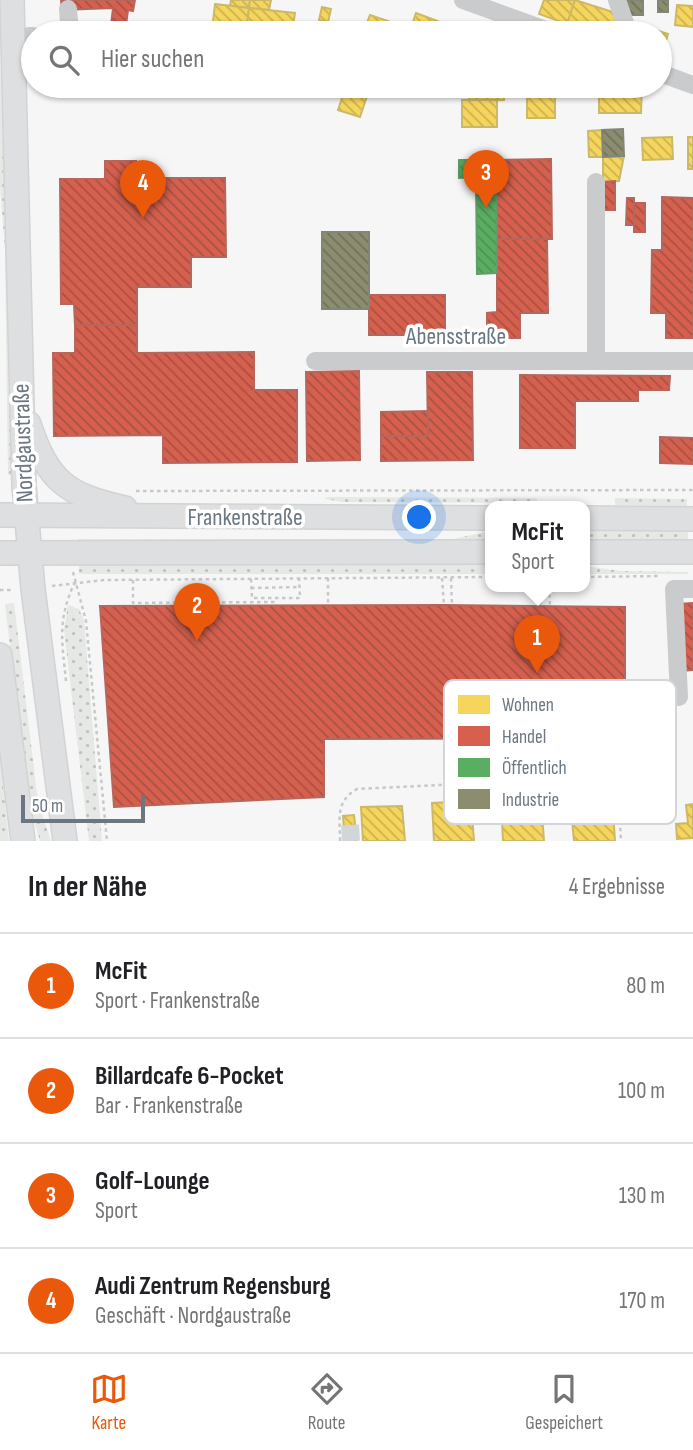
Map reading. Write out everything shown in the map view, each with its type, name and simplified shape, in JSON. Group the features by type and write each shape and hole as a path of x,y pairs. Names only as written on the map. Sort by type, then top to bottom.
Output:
{"main road":[{"name":"Nordgaustraße","path":"12,0 26,515 65,841"},
{"path":"21,399 38,451 48,469 63,485 109,505 166,517"},
{"path":"590,510 693,519"},
{"name":"Frankenstraße","path":"0,515 485,518"},
{"name":"Frankenstraße","path":"0,553 485,552"},
{"path":"590,552 693,552"},
{"path":"0,655 23,841"}],"street":[{"path":"463,0 487,4 526,21"},
{"path":"617,0 624,21"},
{"path":"68,9 69,21"},
{"path":"13,51 21,44"},
{"path":"672,77 693,85"},
{"path":"596,182 596,361"},
{"name":"Abensstraße","path":"315,360 693,361"},
{"path":"679,697 674,589 693,589"}],"path":[{"path":"128,490 693,490"},
{"path":"575,490 578,501"},
{"path":"590,577 666,576"},
{"path":"133,580 133,603 277,602 300,598 299,578"},
{"path":"328,578 328,606"},
{"path":"442,578 444,605"},
{"path":"451,578 452,605"},
{"path":"0,590 33,589 75,582 133,580 485,578"},
{"path":"251,579 252,598 277,602"},
{"path":"67,688 62,624 65,603 75,582"},
{"path":"75,582 86,621 107,841"},
{"path":"251,588 300,587"},
{"path":"540,592 541,606"},
{"path":"549,592 550,606"},
{"path":"340,841 340,808 347,795 357,789 444,785"}],"shaded area":[{"path":"0,57 10,378 16,475 8,475 5,250 0,187"},
{"path":"537,498 537,501 343,502 325,499"},
{"path":"615,498 687,499 687,506 615,505"},
{"path":"590,531 688,531 688,539 590,540"},
{"path":"485,532 485,546 78,545 78,539 453,539"},
{"path":"485,564 485,574 79,574 79,566"},
{"path":"590,567 621,571 688,572 590,574"},
{"path":"14,603 38,802 51,841 40,841 28,801 5,604"},
{"path":"68,605 79,609 84,621 102,841 89,841 64,630"},
{"path":"0,758 9,841 0,841"}],"building: Wohnen":[{"path":"231,0 250,0 249,8 230,6"},
{"path":"250,0 271,0 269,10 249,8"},
{"path":"544,0 575,0 568,21 559,21 539,14"},
{"path":"575,0 619,14 617,21 568,21"},
{"path":"215,4 249,8 247,21 213,21"},
{"path":"677,5 693,6 693,27 675,25"},
{"path":"322,7 331,9 328,21 319,20"},
{"path":"249,8 295,13 294,21 247,21"},
{"path":"416,13 438,21 413,21"},
{"path":"370,15 388,21 368,21"},
{"path":"342,98 366,98 360,117 338,110"},
{"path":"469,98 504,98 504,100 469,101"},
{"path":"527,98 555,98 555,118 527,118"},
{"path":"599,98 642,98 641,113 599,113"},
{"path":"462,100 497,100 497,127 462,127"},
{"path":"602,130 603,157 589,157 588,131"},
{"path":"672,137 673,159 643,160 642,138"},
{"path":"688,137 693,137 693,169 688,169"},
{"path":"624,156 619,181 603,182 603,157"},
{"path":"444,802 444,824 473,824 474,841 434,841 432,803"},
{"path":"693,804 693,838 677,839 676,824 688,823 686,805"},
{"path":"402,806 405,841 363,841 361,807"},
{"path":"354,815 357,841 345,841 343,816"},
{"path":"502,824 543,824 544,841 503,841"},
{"path":"572,824 614,824 615,841 574,841"}],"building: Handel":[{"path":"61,0 135,0 133,11 128,10 127,21 111,21 113,8 62,10"},
{"path":"551,159 552,239 497,239 496,160"},
{"path":"105,161 136,161 136,178 225,178 226,257 191,257 191,287 137,287 137,325 75,325 74,304 61,304 60,179 105,179"},
{"path":"615,181 615,210 603,210 603,182"},
{"path":"662,197 693,198 693,338 666,338 666,313 651,313 652,250 662,250"},
{"path":"627,198 634,198 634,225 626,225"},
{"path":"634,203 645,203 645,232 634,232"},
{"path":"497,239 547,239 548,313 520,313 520,338 487,338 487,313 497,312"},
{"path":"369,295 445,295 445,335 369,335"},
{"path":"75,325 137,325 137,353 254,352 254,390 297,390 297,462 163,463 163,435 54,436 53,353 75,353"},
{"path":"359,371 360,460 307,461 306,372"},
{"path":"427,372 472,372 473,460 381,461 381,436 428,436"},
{"path":"520,375 670,376 669,390 638,390 638,401 575,401 575,448 520,448"},
{"path":"428,411 428,436 381,436 381,412"},
{"path":"660,437 693,438 693,464 660,463"},
{"path":"693,603 693,670 681,671 678,604"},
{"path":"100,606 625,607 625,680 444,680 444,739 324,739 324,797 114,807"}],"building: Öffentlich":[{"path":"459,160 496,160 497,273 477,274 476,177 459,178"}],"building: Industrie":[{"path":"626,0 643,0 643,15 626,15"},
{"path":"658,0 668,0 668,12 658,12"},
{"path":"623,129 624,156 603,157 602,130"},
{"path":"322,232 369,232 369,309 322,309"}],"tunnel":[{"path":"350,825 351,841"}],"place":[{"name":"Golf-Lounge","path":"486,208"},
{"name":"Audi Zentrum Regensburg","path":"143,218"},
{"name":"Billardcafe 6-Pocket","path":"197,641"},
{"name":"McFit","path":"537,673"}]}
